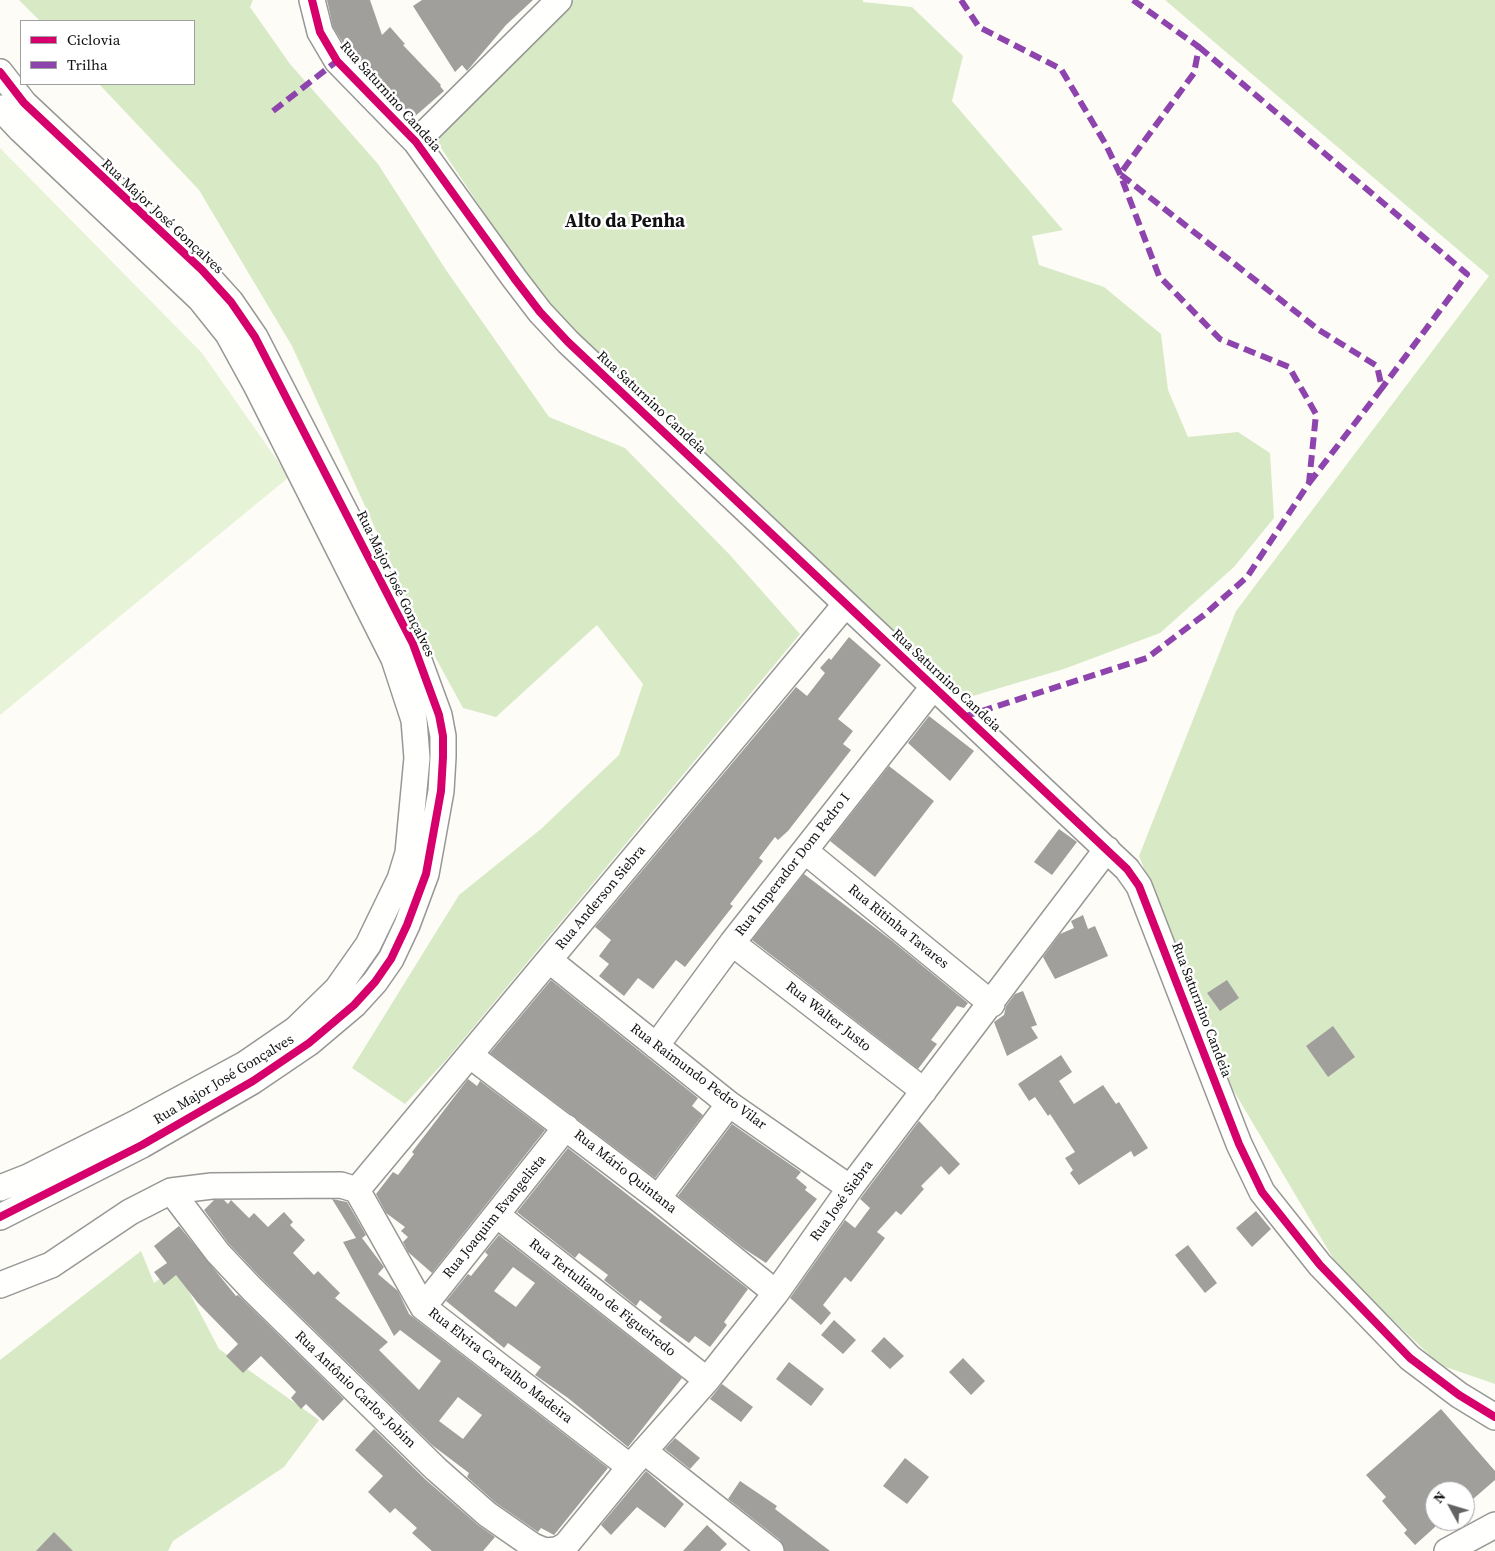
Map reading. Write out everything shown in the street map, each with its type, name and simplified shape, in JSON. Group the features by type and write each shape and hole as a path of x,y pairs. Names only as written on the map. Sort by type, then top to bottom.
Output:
{"street":[{"name":"Rua Saturnino Candeia","path":"312,0 320,32 337,61 416,142 514,278 557,330 845,605 1107,849 1139,886 1239,1144 1262,1192 1320,1265 1410,1358 1459,1395 1495,1418"},
{"path":"416,142 560,0"},
{"name":"Rua Major José Gonçalves","path":"0,72 10,87 31,110 202,270 230,302 255,337 414,644 439,715 443,736 443,757 441,791 426,874 407,925 391,959 375,982 354,1005 309,1043 253,1081 142,1144 0,1217"},
{"name":"Rua Major José Gonçalves","path":"0,108 200,299 228,334 256,385 394,658 414,720 417,758 408,853 400,879 368,945 337,990 296,1029 245,1064 28,1178 0,1188"},
{"name":"Rua Anderson Siebra","path":"357,1190 471,1056 845,605"},
{"name":"Rua Imperador Dom Pedro I","path":"656,1046 732,943 934,686"},
{"name":"Rua José Siebra","path":"566,1545 637,1459 707,1380 776,1292 850,1188 992,1004 1107,849"},
{"name":"Rua Ritinha Tavares","path":"805,851 992,1004"},
{"name":"Rua Walter Justo","path":"732,943 924,1091"},
{"name":"Rua Raimundo Pedro Vilar","path":"549,960 730,1104 850,1188"},
{"name":"Rua Mário Quintana","path":"471,1056 658,1198 776,1292"},
{"path":"658,1198 730,1104"},
{"name":"Rua Joaquim Evangelista","path":"423,1307 566,1127"},
{"path":"0,1285 51,1265 130,1212 172,1191 212,1186 341,1185 357,1190"},
{"name":"Rua Elvira Carvalho Madeira","path":"357,1190 423,1307 637,1459 771,1551"},
{"name":"Rua Antônio Carlos Jobim","path":"172,1191 218,1253 252,1289 436,1469 487,1514 533,1546 545,1550 557,1550 566,1545"},
{"name":"Rua Tertuliano de Figueiredo","path":"497,1215 707,1380"},
{"path":"1447,1551 1495,1526"}],"green space":[{"path":"19,0 253,0 250,7 290,64 378,164 446,270 549,417 625,448 729,554 800,634 447,1059 405,1104 352,1068 459,895 541,829 619,755 643,684 597,625 496,717 463,708 427,642 292,346 199,190 100,85 195,85 195,20 39,20"},
{"path":"567,0 863,0 863,2 912,7 963,56 952,101 1063,230 1032,236 1039,265 1104,287 1161,334 1168,390 1188,437 1238,432 1270,453 1274,518 1234,567 1160,633 1064,669 966,698 542,300 433,136 558,20"},
{"path":"1165,0 1495,0 1495,1384 1440,1365 1340,1270 1232,1088 1139,856 1236,611 1489,276"},
{"path":"0,148 202,353 289,477 0,715"},
{"path":"141,1251 154,1283 176,1267 219,1349 319,1420 284,1467 173,1541 168,1551 0,1551 0,1360"}],"building":[{"path":"327,0 370,0 382,35 390,27 405,44 403,45 441,85 444,91 413,118 343,43 333,27"},
{"path":"422,0 533,0 506,25 467,71 462,65 455,72 413,6"},
{"path":"849,637 881,665 838,719 853,731 843,744 851,750 788,831 778,840 775,837 759,858 763,861 730,904 733,906 685,967 676,960 653,989 638,978 624,996 599,976 609,964 599,956 611,940 595,927 796,687 807,696 825,673 820,668 829,658 831,660"},
{"path":"929,716 974,751 950,781 908,743"},
{"path":"889,766 934,801 875,877 830,841"},
{"path":"1059,829 1077,842 1052,875 1034,862"},
{"path":"804,874 891,940 968,1003 964,1008 957,1006 931,1040 937,1044 918,1069 752,940"},
{"path":"1083,915 1088,929 1095,926 1108,956 1055,979 1043,957 1060,934 1074,928 1071,921"},
{"path":"551,980 698,1098 692,1106 703,1115 655,1178 490,1053"},
{"path":"1227,980 1239,998 1220,1011 1207,993"},
{"path":"1023,991 1037,1025 1031,1027 1038,1038 1007,1056 994,1022 1004,1015 1006,1006 1015,994"},
{"path":"1333,1026 1355,1057 1328,1077 1306,1046"},
{"path":"1061,1055 1072,1072 1059,1081 1074,1104 1103,1085 1116,1104 1119,1102 1148,1148 1134,1157 1131,1151 1079,1185 1070,1173 1073,1170 1065,1158 1075,1152 1050,1114 1048,1116 1035,1097 1029,1101 1018,1084"},
{"path":"468,1079 477,1086 480,1081 545,1130 432,1273 408,1252 403,1242 408,1237 401,1231 405,1227 386,1213 376,1194 393,1172 398,1175 414,1154 412,1152"},
{"path":"919,1121 960,1164 949,1175 941,1166 921,1186 924,1189 901,1215 896,1211 877,1232 885,1238 851,1282 845,1277 823,1305 831,1313 821,1325 790,1298 845,1220 855,1228 870,1208 860,1199"},
{"path":"732,1124 801,1172 796,1178 807,1187 805,1190 817,1199 766,1263 743,1248 678,1196"},
{"path":"568,1148 748,1289 724,1322 727,1325 710,1347 695,1336 689,1343 659,1321 662,1317 640,1300 636,1306 604,1280 608,1275 579,1253 575,1258 517,1212"},
{"path":"332,1199 347,1202 366,1235 362,1238 384,1267 378,1274 398,1291 409,1314 608,1468 554,1535 541,1528 538,1532 496,1503 467,1477 469,1473 432,1445 262,1279 229,1244 204,1210 214,1200 224,1200 228,1204 231,1200 249,1218 254,1213 268,1227 284,1212 293,1222 290,1225 305,1240 293,1253 314,1275 318,1271 340,1293 335,1298 388,1342 379,1350 419,1390 441,1361 400,1330 394,1336 343,1242 356,1238","holes":["458,1397 482,1415 463,1439 439,1421"]},
{"path":"1256,1211 1271,1229 1252,1247 1236,1228"},
{"path":"179,1226 236,1296 238,1295 344,1399 323,1421 306,1404 301,1409 291,1398 296,1392 261,1356 243,1373 226,1356 238,1344 198,1303 176,1275 164,1285 154,1272 167,1263 154,1246"},
{"path":"499,1235 682,1378 628,1447 568,1398 535,1375 541,1367 508,1343 504,1348 446,1301 468,1274 471,1276 488,1255 485,1252","holes":["513,1267 535,1283 516,1307 494,1291"]},
{"path":"1188,1245 1217,1283 1205,1293 1175,1255"},
{"path":"834,1320 856,1340 843,1354 821,1335"},
{"path":"884,1337 904,1356 890,1369 871,1351"},
{"path":"963,1358 985,1381 971,1395 949,1372"},
{"path":"789,1362 824,1389 811,1406 776,1379"},
{"path":"722,1384 753,1407 741,1422 710,1399"},
{"path":"1441,1409 1495,1471 1495,1480 1475,1497 1475,1481 1425,1481 1425,1531 1431,1531 1415,1545 1404,1533 1407,1530 1382,1501 1386,1497 1366,1475"},
{"path":"374,1429 426,1480 478,1525 495,1537 483,1551 432,1551 412,1533 417,1528 395,1508 390,1513 368,1492 383,1476 355,1450"},
{"path":"675,1438 700,1458 690,1469 665,1449"},
{"path":"905,1458 929,1477 907,1504 883,1486"},
{"path":"646,1471 684,1504 665,1528 637,1507 611,1535 601,1525"},
{"path":"740,1481 777,1506 775,1509 830,1551 785,1551 780,1540 728,1499"},
{"path":"707,1525 727,1544 720,1551 683,1551"},
{"path":"54,1532 73,1551 36,1551"}],"marked path":[{"path":"961,0 979,27 1061,69 1105,143 1120,174 1159,276 1220,339 1289,367 1316,414 1309,483 1247,577 1204,615 1147,658 966,716"},
{"path":"1133,0 1199,47 1194,73 1120,174 1319,330 1377,366 1382,388 1309,483"},
{"path":"1199,47 1467,274 1382,388"},
{"path":"273,111 337,61"}],"cycle path":[{"path":"312,0 320,32 337,61 416,142 514,278 540,312 568,342 1127,869 1139,886 1239,1144 1262,1192 1320,1265 1410,1358 1459,1395 1495,1417"},
{"path":"0,72 24,103 202,270 231,302 255,337 413,644 439,715 443,736 441,791 426,874 407,925 391,959 375,982 354,1005 309,1043 253,1081 142,1145 0,1217"}],"district":[{"name":"Alto da Penha","path":"625,222"}]}
